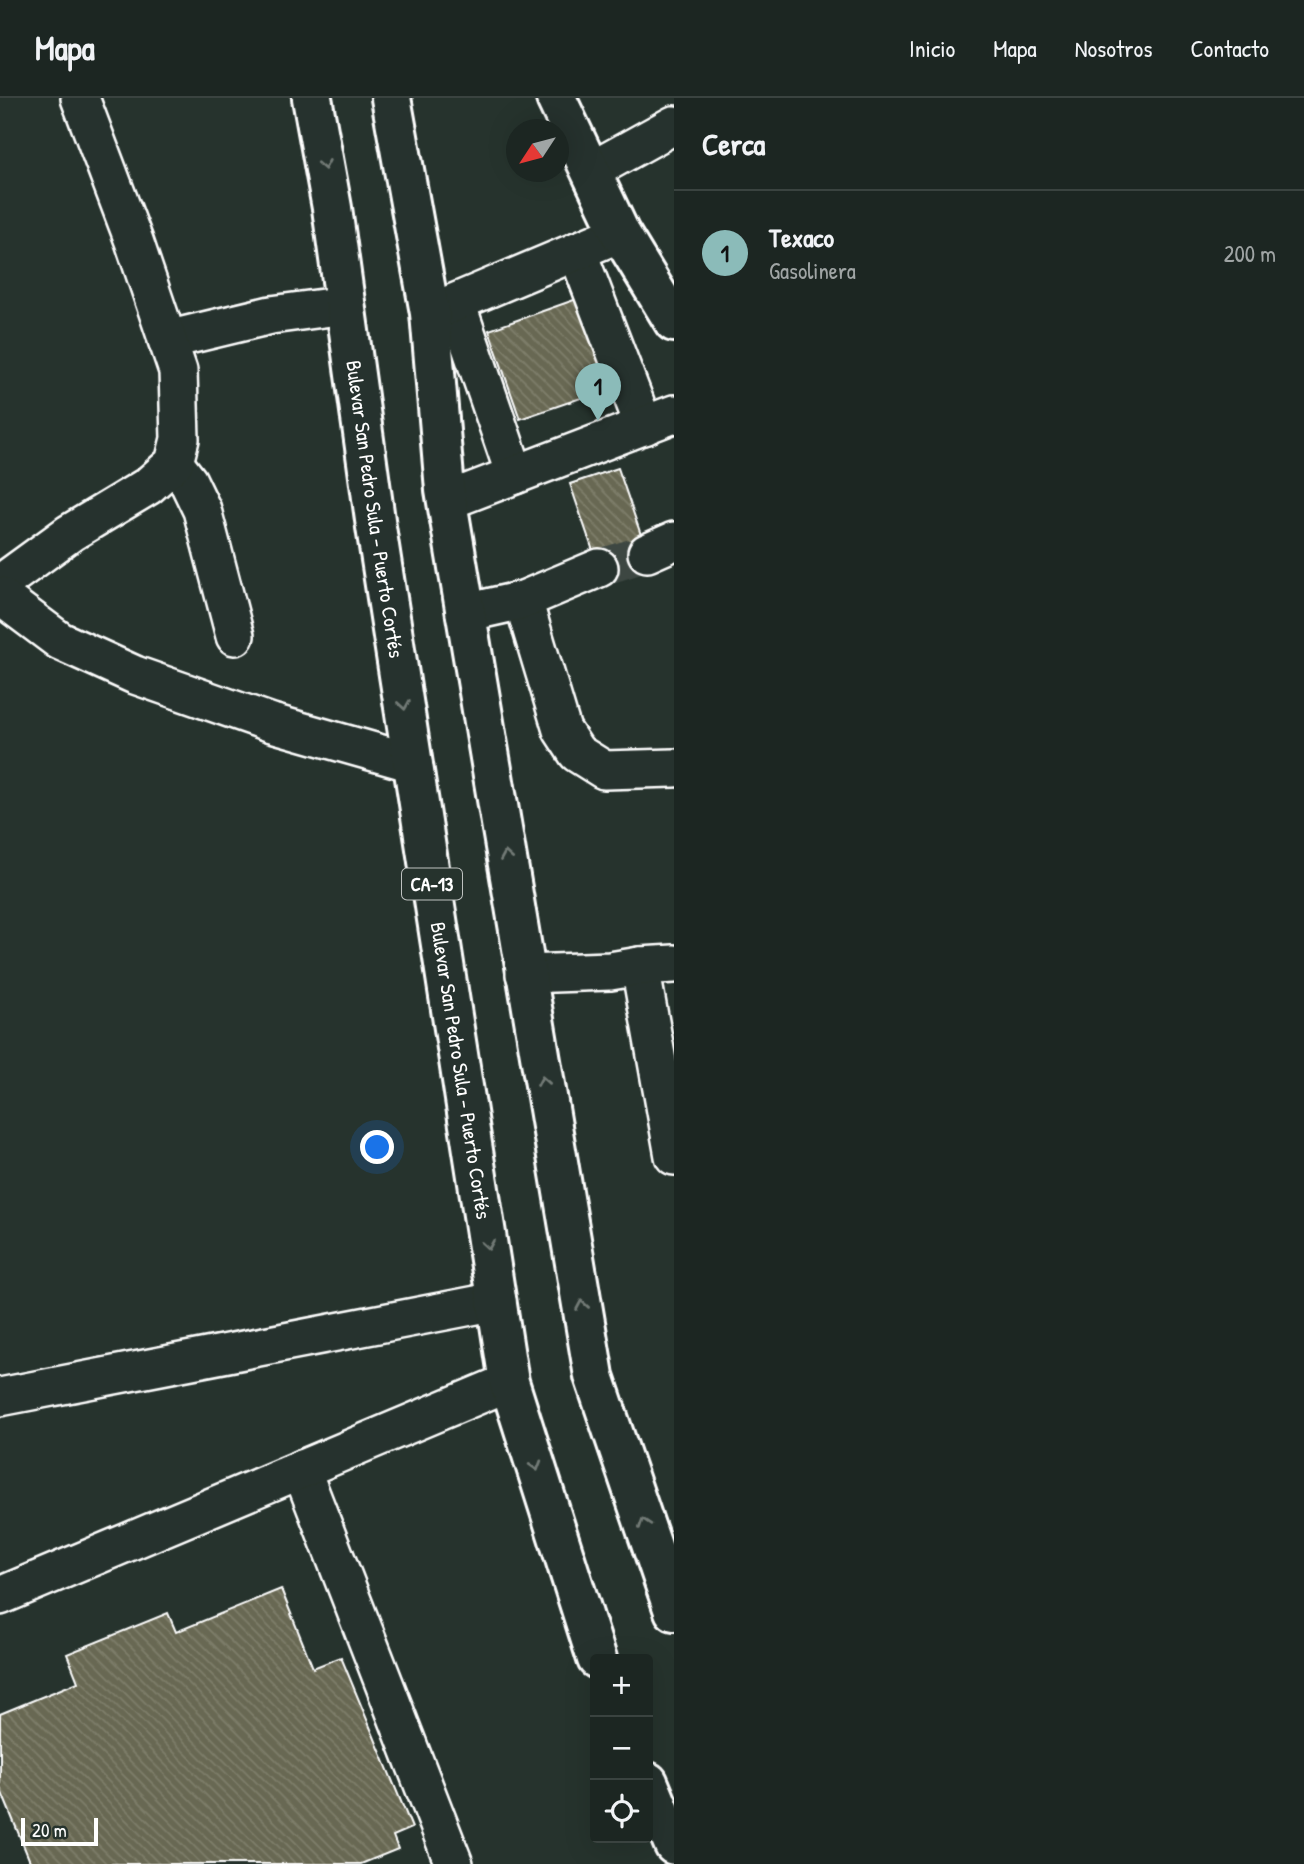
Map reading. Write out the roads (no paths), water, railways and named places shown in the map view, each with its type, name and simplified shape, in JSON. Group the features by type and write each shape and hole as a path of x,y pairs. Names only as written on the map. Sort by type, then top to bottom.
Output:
{"main road":[{"name":"Bulevar San Pedro Sula - Puerto Cortés","path":"312,98 332,208 376,527 509,1382 595,1654"},
{"path":"391,98 443,308 447,501 594,1376 674,1611"},
{"path":"556,98 620,233 674,322"},
{"path":"653,1794 674,1845"}],"lane":[{"path":"0,584 70,533 148,486 174,463 180,439 178,370 134,241 80,98"},
{"path":"591,171 674,125"},
{"path":"515,475 443,308 620,233"},
{"path":"447,501 659,420 577,251"},
{"path":"167,340 271,315 346,305"},
{"path":"174,463 188,481 202,510 234,636"},
{"path":"465,613 523,600 599,568"},
{"path":"0,596 60,641 135,675 272,723 413,763"},
{"path":"523,600 562,730 577,753 604,769 674,768"},
{"path":"525,974 610,971 657,965 674,1156"},
{"path":"0,1397 497,1301"},
{"path":"0,1596 509,1382"},
{"path":"301,1469 454,1864"}],"tunnel":[{"path":"599,568 647,553"}],"place":[{"name":"Texaco","path":"598,421"}]}
